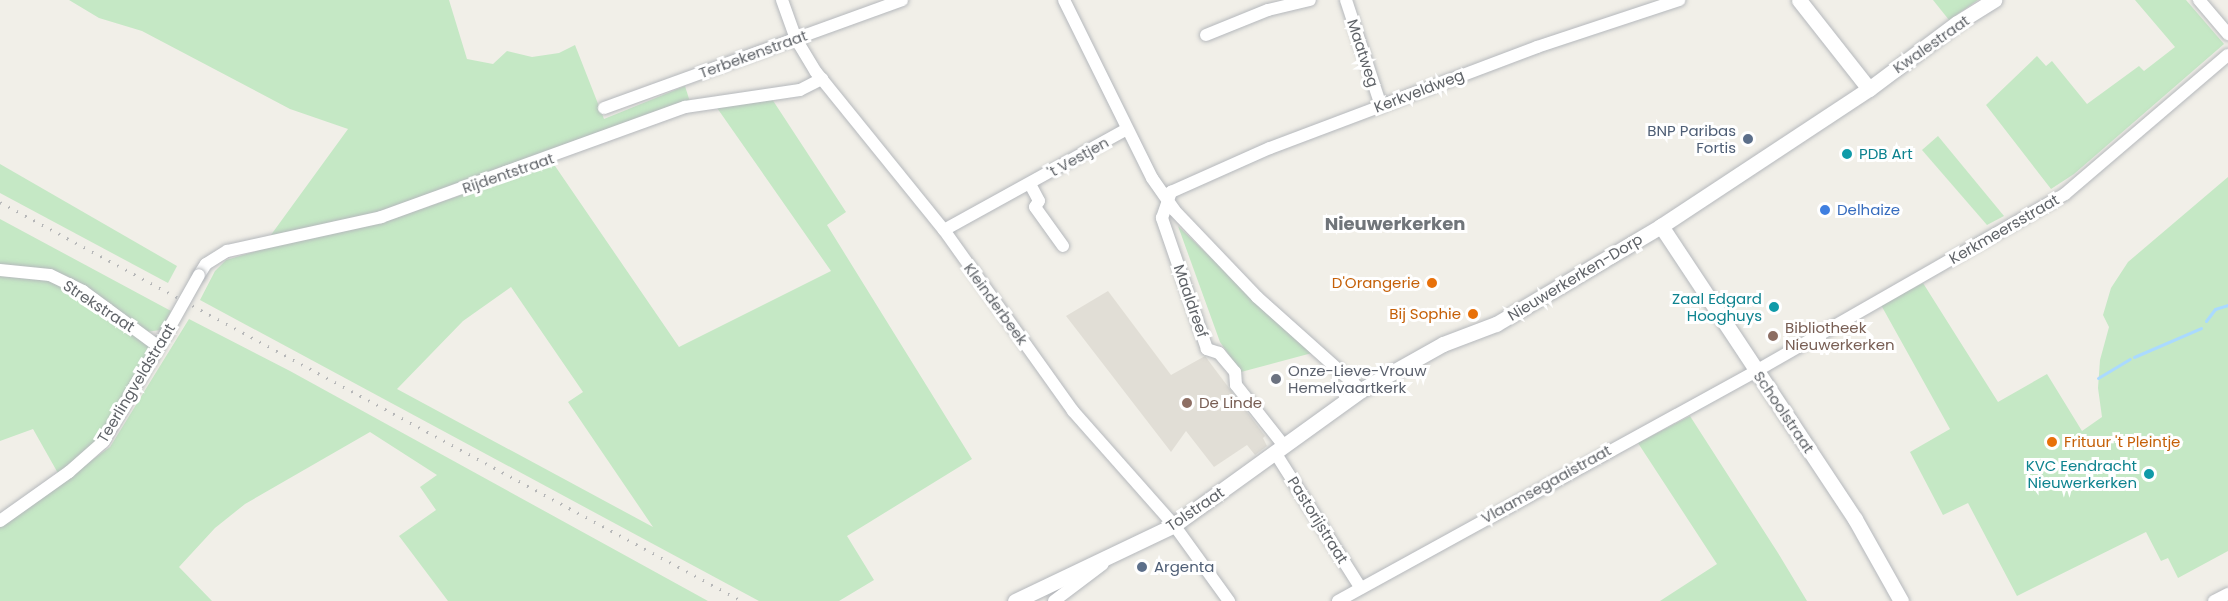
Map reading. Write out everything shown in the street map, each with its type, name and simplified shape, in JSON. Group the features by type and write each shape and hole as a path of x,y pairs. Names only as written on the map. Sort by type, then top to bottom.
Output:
{"street":[{"name":"Kleinderbeek","path":"782,0 796,39 822,79 944,230 1073,411 1174,525 1228,601"},
{"name":"Terbekenstraat","path":"604,108 902,0"},
{"path":"1064,0 1126,129 1166,198 1257,297 1361,390"},
{"path":"1206,35 1268,10 1310,0"},
{"name":"Maatweg","path":"1346,0 1381,106"},
{"name":"Kerkveldweg","path":"1166,198 1171,192 1270,148 1537,47 1679,0"},
{"path":"1799,0 1869,90"},
{"name":"Kwalestraat","path":"1869,90 1939,36 1995,0"},
{"path":"2199,0 2228,34"},
{"name":"Kerkmeersstraat","path":"1756,371 2065,194 2228,55"},
{"name":"Rijdentstraat","path":"199,275 206,264 227,251 381,217 685,107 801,90 822,79"},
{"name":"Nieuwerkerken-Dorp","path":"1281,450 1361,390 1443,344 1496,324 1661,226 1869,90"},
{"name":"'t Vestjen","path":"944,230 1126,129"},
{"name":"'t Vestjen","path":"1030,184 1039,201 1035,207 1063,246"},
{"name":"Maaldreef","path":"1166,198 1162,218 1208,349 1219,353 1235,372 1236,385 1281,450"},
{"name":"Schoolstraat","path":"1661,226 1855,519 1901,601"},
{"name":"Strekstraat","path":"0,270 50,275 83,291 159,347"},
{"name":"Teerlingveldstraat","path":"0,521 91,455 103,442 199,275"},
{"name":"Vlaamsegaaistraat","path":"1338,601 1756,371"},
{"name":"Tolstraat","path":"1015,601 1052,580 1110,558 1174,525 1281,450"},
{"name":"Pastorijstraat","path":"1281,450 1360,587"},
{"name":"Tolstraat","path":"1054,601 1110,558"},
{"path":"2214,601 2228,594"}],"shaded area":[{"name":"De Linde","path":"1108,291 1171,375 1205,356 1265,436 1263,438 1267,446 1255,455 1247,445 1214,467 1186,431 1171,452 1066,316"}],"green space":[{"path":"69,0 449,0 467,59 493,64 507,51 532,57 559,53 575,45 604,119 685,86 690,102 381,223 553,163 679,347 831,271 715,105 770,96 846,212 827,225 972,459 847,536 874,580 839,601 759,601 200,300 215,271 226,260 260,250 348,129 290,109 142,31 99,18","holes":["511,287 583,392 568,402 653,527 397,389 463,321"]},
{"path":"1933,0 1978,0 1949,20"},
{"path":"2135,0 2186,0 2224,44 2074,174 2051,189 1986,105 2037,56 2046,66 2052,61 2087,104 2139,66 2144,71 2175,47"},
{"path":"1938,136 2004,216 1987,225 1922,150"},
{"path":"0,164 177,266 168,283 0,193"},
{"path":"2228,177 2228,551 2178,578 2168,558 2161,561 2146,532 2017,596 1968,503 1943,515 1910,452 1950,429 1881,305 1923,283 1998,402 2047,374 2082,431 2102,417 2098,388 2100,360 2109,327 2103,315 2111,288 2128,262"},
{"path":"0,219 171,311 161,330 145,332 87,290 0,266"},
{"path":"1178,226 1312,353 1241,372 1220,342"},
{"path":"0,273 39,276 84,297 150,345 152,351 99,442 59,475 33,429 0,441"},
{"path":"189,319 290,371 708,601 448,601 399,536 436,510 420,487 437,475 370,432 245,504 215,528 179,567 212,601 0,601 0,527 110,447"},
{"path":"1690,416 1807,601 1660,601 1717,564 1638,443"}],"waterway":[{"path":"2206,321 2215,309 2228,305"},
{"path":"2134,357 2201,328"},
{"path":"2098,378 2130,359"}],"railway":[{"path":"0,202 742,601"}],"place":[{"name":"BNP Paribas Fortis","path":"1748,139"},
{"name":"PDB Art","path":"1847,154"},
{"name":"Delhaize","path":"1825,210"},
{"name":"D'Orangerie","path":"1432,283"},
{"name":"Zaal Edgard Hooghuys","path":"1774,307"},
{"name":"Bij Sophie","path":"1473,314"},
{"name":"Bibliotheek Nieuwerkerken","path":"1773,336"},
{"name":"Onze-Lieve-Vrouw Hemelvaartkerk","path":"1276,379"},
{"name":"De Linde","path":"1187,403"},
{"name":"Frituur 't Pleintje","path":"2052,442"},
{"name":"KVC Eendracht Nieuwerkerken","path":"2149,474"},
{"name":"Argenta","path":"1142,567"}],"district":[{"name":"Nieuwerkerken","path":"1395,224"}]}
